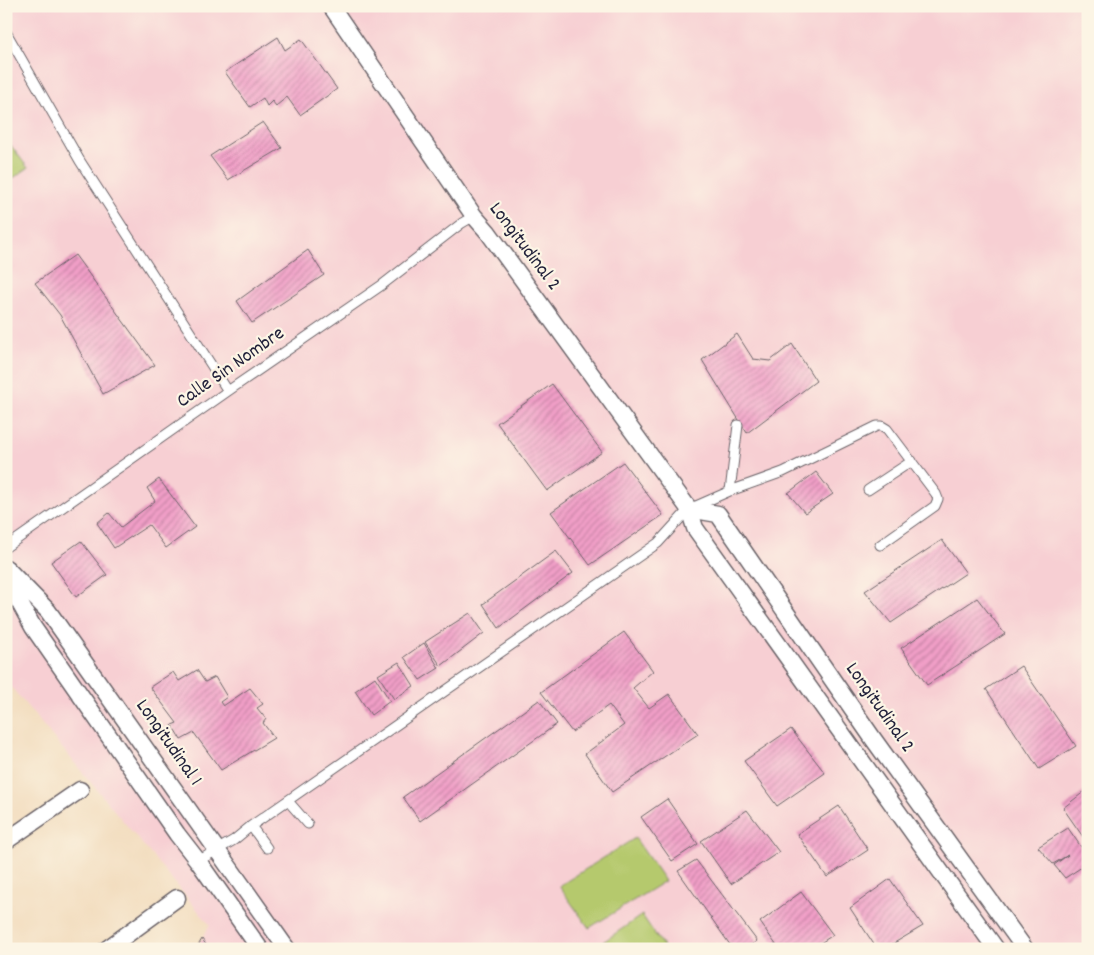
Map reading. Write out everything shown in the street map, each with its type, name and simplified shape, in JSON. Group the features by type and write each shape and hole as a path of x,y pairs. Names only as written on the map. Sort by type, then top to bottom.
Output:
{"street":[{"name":"Longitudinal 2","path":"331,6 474,216 488,232 689,509 695,528 996,949"},
{"name":"Longitudinal 2","path":"689,509 718,514 874,740 1025,949"},
{"name":"Longitudinal 1","path":"6,568 48,611 287,949"},
{"path":"6,578 33,627 177,834 260,949"},
{"path":"6,841 80,790"},
{"path":"950,885 969,871"},
{"path":"108,949 177,898"}],"lane":[{"path":"6,32 80,161 228,391"},
{"name":"Calle Sin Nombre","path":"6,547 382,285 462,223 474,216"},
{"path":"730,491 738,425"},
{"path":"198,861 234,840 251,826 650,549 658,543 689,509 730,491 783,472 877,426 887,429 938,499 935,506 880,545"},
{"path":"868,490 912,461"},
{"path":"288,801 308,824"},
{"path":"251,826 267,848"}],"shaded area":[{"path":"6,6 1088,6 1088,949 196,949 210,925 6,681"}],"green space":[{"path":"6,139 28,168 6,183"},
{"path":"635,838 665,881 589,928 559,886"},
{"path":"642,915 665,949 607,949 603,942"}],"building":[{"path":"278,37 285,50 301,39 337,89 300,115 287,97 276,106 272,101 267,106 263,98 250,107 225,72"},
{"path":"263,122 282,148 228,180 210,156"},
{"path":"308,250 324,275 252,323 237,301"},
{"path":"75,255 155,365 103,394 60,315 35,283"},
{"path":"737,334 753,359 770,361 792,344 816,381 747,433 702,360"},
{"path":"552,384 602,452 547,491 497,423"},
{"path":"623,462 663,515 590,565 551,512"},
{"path":"816,472 833,494 805,513 788,493"},
{"path":"159,479 195,527 166,548 149,525 114,548 97,523 109,513 121,527 155,501 147,488"},
{"path":"942,540 966,573 891,623 865,591"},
{"path":"81,541 107,575 76,597 51,562"},
{"path":"556,551 573,573 499,628 483,604"},
{"path":"977,598 1005,634 927,685 901,648"},
{"path":"470,613 484,633 441,666 425,642"},
{"path":"624,632 653,671 633,688 649,708 669,694 698,734 612,792 585,754 624,725 609,705 572,732 541,692"},
{"path":"424,643 439,668 420,680 404,657"},
{"path":"399,662 414,686 394,699 378,675"},
{"path":"1021,666 1076,746 1039,769 986,689"},
{"path":"197,670 205,682 215,677 227,697 220,702 223,706 250,688 263,704 257,708 266,719 263,723 274,738 221,770 194,733 181,740 172,725 177,723 150,687 173,672 179,681"},
{"path":"375,677 390,701 371,715 355,691"},
{"path":"539,700 557,724 420,821 403,797"},
{"path":"791,729 825,773 777,806 744,761"},
{"path":"1085,791 1088,795 1088,844 1063,808"},
{"path":"667,799 698,844 672,861 641,817"},
{"path":"839,806 868,850 827,877 797,834"},
{"path":"747,810 779,852 731,884 701,841"},
{"path":"1068,828 1088,857 1088,863 1065,878 1054,865 1068,855 1053,864 1038,847"},
{"path":"696,860 757,941 745,949 733,949 678,871"},
{"path":"890,879 923,926 884,949 877,949 850,908"},
{"path":"801,892 833,935 811,949 779,949 760,922"},
{"path":"202,939 209,949 196,949"}]}
